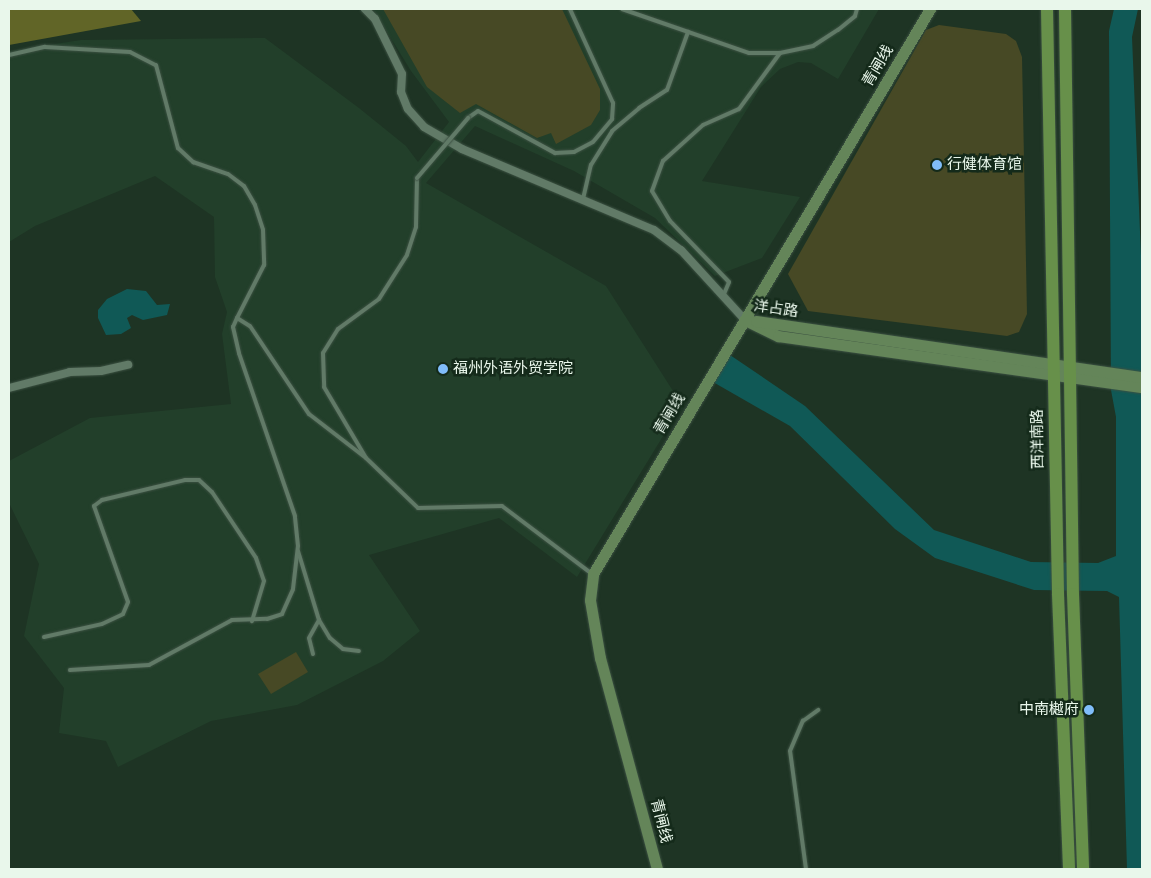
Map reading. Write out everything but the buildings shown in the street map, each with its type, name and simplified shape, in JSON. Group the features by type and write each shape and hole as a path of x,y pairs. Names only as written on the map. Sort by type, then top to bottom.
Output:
{"main road":[{"name":"青闸线","path":"657,869 600,658 590,600 593,574 930,9"},
{"name":"西洋南路","path":"1047,9 1057,561 1069,869"},
{"path":"1065,9 1073,594 1083,869"},
{"name":"洋占路","path":"745,320 1070,372 1103,376 1142,377"},
{"name":"洋占路","path":"1103,376 1142,387"}],"street":[{"path":"365,9 375,19 402,74 401,92 408,109 424,127 462,149 654,230 681,250 724,294 745,320"},
{"path":"9,388 70,372 102,372 128,364"}],"lane":[{"path":"366,458 324,387 323,353 338,329 379,299 407,255 416,227 417,178 468,118 478,111 555,153 574,152 593,142 612,120 613,103 570,9"},
{"path":"622,9 749,53 780,54 813,46 838,30 855,16 857,9"},
{"path":"636,14 639,9"},
{"path":"583,199 591,165 612,131 639,108 667,90 688,32"},
{"path":"9,55 45,47 130,52 156,65 178,148 192,162 228,174 244,186 261,221 264,265 233,326 239,353 295,516 298,551 293,589 282,614 252,621 232,620 149,665 70,670"},
{"path":"724,294 729,282 670,222 652,191 663,162 704,125 740,109 780,54"},
{"path":"237,318 250,326 309,414 366,458 418,508 502,506 593,574"},
{"path":"44,636 102,624 123,614 128,602 94,506 102,500 185,480 199,480 212,492 256,558 264,581 252,621"},
{"path":"298,551 320,620 330,638 343,649 359,651"},
{"path":"313,654 310,638 320,620"},
{"path":"806,869 790,752 804,721 818,710"}],"shaded area":[{"name":"福州外语外贸学院","path":"373,9 879,9 838,79 811,63 798,62 780,69 761,87 702,181 800,197 762,258 715,276 655,218 574,171 475,126 426,183 606,286 682,405 577,577 499,518 369,555 420,631 383,661 297,705 211,721 118,767 106,741 59,733 64,688 24,636 39,564 9,503 9,461 90,418 231,404 222,334 227,312 215,277 214,217 155,176 35,226 9,242 9,51 81,40 265,38 359,108 406,146 418,162 449,122 411,71"},
{"path":"383,9 562,9 600,89 600,110 591,125 556,144 551,133 537,138 476,104 460,113 427,87"},
{"name":"行健体育馆","path":"939,25 1006,34 1016,41 1022,57 1027,314 1019,332 1007,336 808,311 788,274 926,30"},
{"path":"296,652 308,672 271,694 258,674"}],"green space":[{"path":"9,9 131,9 141,21 9,45"}],"water":[{"path":"1114,9 1138,9 1132,37 1142,280 1142,869 1127,869 1119,597 1107,591 1034,590 935,558 895,529 790,426 713,382 730,355 805,406 934,530 1031,562 1098,563 1116,556 1116,417 1111,390 1109,31"},
{"path":"127,289 146,291 157,305 170,304 167,315 143,320 132,315 127,318 131,328 121,334 106,335 98,318 98,310 107,299"}],"place":[{"name":"行健体育馆","path":"937,165"},
{"name":"福州外语外贸学院","path":"443,369"},
{"name":"中南樾府","path":"1089,710"}]}
